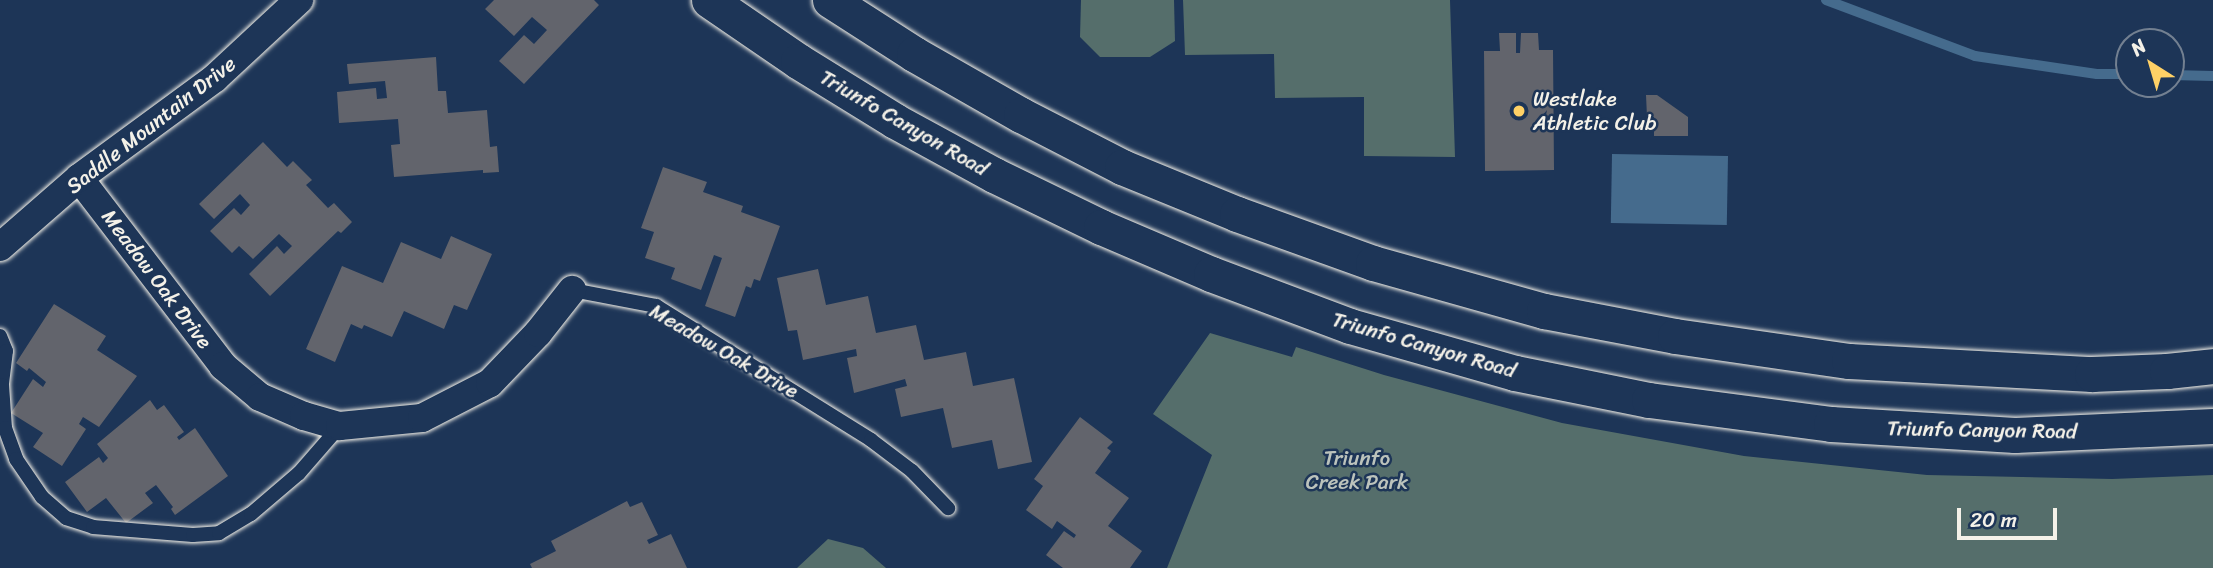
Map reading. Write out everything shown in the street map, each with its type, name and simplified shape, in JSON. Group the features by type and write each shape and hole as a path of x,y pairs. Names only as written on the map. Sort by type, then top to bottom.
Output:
{"street":[{"name":"Saddle Mountain Drive","path":"0,247 79,178 215,78 299,0"},
{"name":"Triunfo Canyon Road","path":"709,0 895,121 994,176 1101,228 1211,274 1350,326 1503,369 1649,400 1831,424 2015,435 2213,426"},
{"path":"830,0 914,54 1021,116 1122,167 1237,214 1373,262 1544,311 1675,336 1849,361 2092,374 2167,372 2213,366"},
{"name":"Meadow Oak Drive","path":"79,178 223,366 260,397 304,416 340,426 422,418 490,383 538,333 572,290"}],"lane":[{"name":"Meadow Oak Drive","path":"572,290 656,306 871,440 912,471 948,508"},
{"path":"0,336 6,351 2,385 5,428 16,459 42,496 66,518 93,527 193,535 219,533 251,514 299,473 340,426"}],"green space":[{"path":"1081,0 1174,0 1175,41 1150,57 1100,57 1080,37"},
{"path":"1183,0 1450,0 1455,157 1364,156 1364,97 1275,98 1274,54 1185,55"},
{"name":"Triunfo Creek Park","path":"1210,333 1292,357 1296,347 1384,375 1562,423 1744,456 1927,475 2112,479 2213,475 2213,568 1167,568 1212,455 1153,414"},
{"path":"828,539 863,548 886,568 797,568"}],"water":[{"path":"1612,154 1728,156 1727,225 1611,223"}],"building":[{"path":"494,0 594,0 599,5 524,84 499,61 524,35 534,44 547,30 532,17 514,36 485,9"},
{"name":"Westlake Athletic Club","path":"1499,33 1516,33 1516,53 1520,53 1521,33 1538,33 1539,50 1553,50 1554,170 1485,171 1484,51 1500,51"},
{"path":"436,57 438,91 446,91 448,113 487,110 490,147 497,146 499,172 483,173 483,170 394,177 391,145 400,144 398,119 339,123 337,92 376,88 377,99 387,98 385,81 349,84 347,64"},
{"path":"1646,95 1657,95 1688,117 1688,136 1654,136 1654,117 1647,117"},
{"path":"263,142 287,167 293,161 312,180 306,185 328,208 334,203 352,222 341,233 338,231 270,296 249,274 277,246 284,254 292,246 279,234 253,259 239,246 232,253 210,231 234,208 241,215 250,205 240,194 214,219 199,204"},
{"path":"663,167 707,182 703,192 743,206 741,212 780,226 760,281 754,279 751,288 746,286 735,317 705,306 722,258 714,255 701,290 671,279 675,268 645,258 654,232 641,228"},
{"path":"451,236 492,254 467,310 454,305 444,329 404,311 392,337 364,325 362,329 351,324 335,362 306,349 342,266 383,283 401,242 441,259"},
{"path":"818,269 826,305 868,296 876,333 916,325 924,360 966,352 973,386 1014,378 1032,462 998,469 992,440 952,448 943,408 901,417 895,389 907,386 905,379 854,393 847,358 857,356 856,349 803,360 797,330 788,331 777,278"},
{"path":"54,304 106,336 97,350 137,376 99,427 83,417 79,424 86,429 62,466 33,447 43,433 11,413 33,379 43,387 46,382 29,368 27,371 16,363"},
{"path":"150,400 157,410 164,405 184,432 177,437 179,440 195,428 228,476 175,515 171,509 173,507 156,485 145,493 153,503 126,523 106,498 87,512 65,482 99,457 103,463 108,458 97,444"},
{"path":"1080,417 1113,442 1107,448 1111,451 1095,473 1129,498 1108,526 1142,551 1130,568 1063,568 1046,555 1064,531 1074,538 1076,535 1057,521 1052,529 1026,510 1043,486 1034,479"},
{"path":"627,501 630,507 642,502 658,535 647,540 649,544 671,534 687,568 532,568 530,564 556,551 551,541"}],"waterway":[{"path":"1826,0 1975,56 2097,74 2115,74"},
{"path":"2185,75 2213,76"}],"place":[{"name":"Westlake Athletic Club","path":"1519,111"}]}
